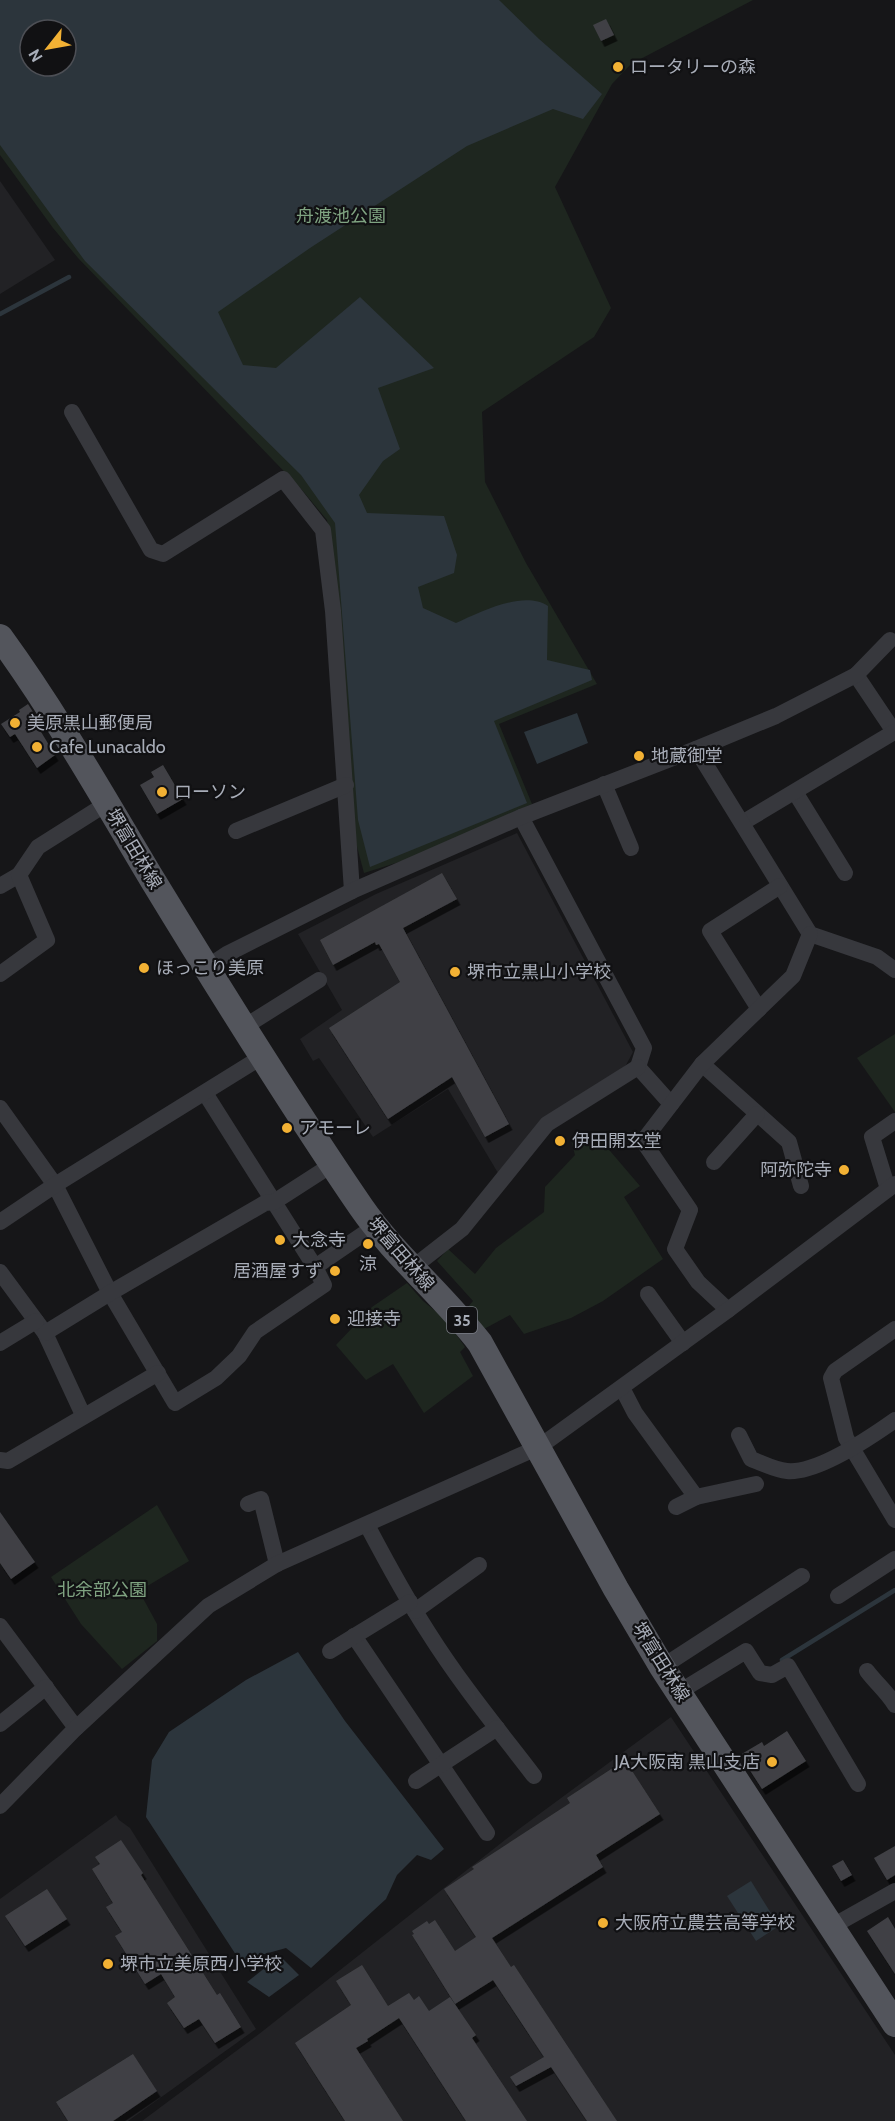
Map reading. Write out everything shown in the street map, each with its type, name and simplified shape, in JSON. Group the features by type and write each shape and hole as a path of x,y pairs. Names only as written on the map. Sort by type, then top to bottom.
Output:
{"main road":[{"name":"堺富田林線","path":"0,637 25,671 206,968 375,1226 480,1343 616,1589 662,1667 895,2024"}],"street":[{"path":"72,412 151,550 163,554 283,479 323,530 333,611 352,891"},
{"path":"206,968 227,954 352,891 521,817 776,716 856,675 890,640"},
{"path":"742,823 894,733 856,675"},
{"path":"696,749 810,934 877,957 895,970"},
{"path":"604,784 631,848"},
{"path":"236,831 346,785"},
{"path":"795,792 845,873"},
{"path":"0,886 19,875 38,847 106,804"},
{"path":"412,1268 462,1230 547,1125 638,1067 644,1048 521,817"},
{"path":"0,974 47,940 19,875"},
{"path":"759,1010 710,931 780,886"},
{"path":"728,1310 698,1282 675,1249 690,1210 643,1142 702,1064 793,976 810,934"},
{"path":"244,1027 290,991 319,980"},
{"path":"0,1222 55,1185 263,1056"},
{"path":"702,1064 789,1142 801,1186"},
{"path":"638,1067 671,1104"},
{"path":"0,1108 55,1185 110,1293 175,1403 216,1378 238,1356 255,1332 324,1285 315,1267 205,1093"},
{"path":"714,1162 757,1114"},
{"path":"0,1806 76,1728 208,1606 277,1564 538,1447 622,1388 892,1187 872,1137 895,1121"},
{"path":"0,1343 40,1327 110,1293 265,1203 274,1202 333,1164"},
{"path":"315,1267 375,1226"},
{"path":"0,1272 40,1327 83,1415"},
{"path":"648,1294 683,1343"},
{"path":"894,1334 835,1371 831,1378 851,1450 895,1520"},
{"path":"0,1460 8,1461 158,1373"},
{"path":"622,1388 635,1413 696,1497"},
{"path":"739,1435 752,1459 787,1471 807,1468 851,1450 895,1420"},
{"path":"676,1507 696,1497 756,1484"},
{"path":"248,1504 261,1499 277,1564"},
{"path":"367,1525 412,1607 464,1684 534,1776"},
{"path":"838,1596 895,1559"},
{"path":"330,1651 354,1636 412,1607 479,1565"},
{"path":"662,1667 802,1576"},
{"path":"0,1626 76,1728"},
{"path":"354,1636 487,1833"},
{"path":"679,1692 746,1651 760,1673 772,1675 788,1666 858,1784"},
{"path":"867,1671 875,1682 893,1696"},
{"path":"0,1724 46,1687"},
{"path":"416,1780 497,1728"},
{"path":"831,1927 895,1891"}],"shaded area":[{"name":"舟渡池公園","path":"0,0 499,0 539,39 602,94 583,119 553,109 467,146 310,248 218,312 243,365 276,368 360,297 434,368 378,388 400,449 383,461 359,495 367,513 444,516 457,555 454,573 418,587 423,608 456,623 502,604 527,600 538,602 548,606 547,660 590,670 592,680 494,721 527,803 370,867 358,820 335,523 301,475 85,261 0,145"},
{"path":"0,181 55,260 0,294"},
{"path":"577,713 588,743 537,764 524,732"},
{"name":"堺市立黒山小学校","path":"517,833 633,1052 626,1065 498,1173 448,1089 373,1137 319,1058 313,1061 300,1039 342,1010 298,934 376,894"},
{"path":"298,1652 345,1721 444,1849 431,1860 417,1855 397,1875 386,1899 311,1968 286,1948 240,1961 146,1817 152,1760 169,1732 246,1680"},
{"name":"大阪府立農芸高等学校","path":"671,1717 895,2055 895,2121 142,2121 259,2034 519,1829"},
{"name":"堺市立美原西小学校","path":"116,1815 130,1828 256,2029 128,2121 0,2121 0,1899"},
{"path":"751,1881 779,1926 756,1941 727,1896"},
{"path":"280,1956 299,1975 269,1997 247,1982"}],"green space":[{"name":"舟渡池公園","path":"0,0 753,0 631,64 612,84 555,187 611,308 594,337 482,412 485,482 526,563 597,684 499,724 532,804 415,857 364,873 356,843 332,554 327,520 302,490 78,258 53,228 0,155"},
{"path":"895,1034 895,1112 857,1058"},
{"path":"582,1133 589,1142 599,1138 640,1186 624,1197 663,1259 603,1301 571,1318 524,1334 510,1315 484,1329 467,1308 473,1301 437,1261 448,1249 475,1274 496,1248 544,1212 545,1187 575,1155 571,1140"},
{"path":"407,1283 423,1301 445,1319 465,1347 460,1352 473,1376 424,1413 393,1364 366,1380 336,1345 372,1307"},
{"name":"北余部公園","path":"157,1505 189,1561 139,1591 157,1624 157,1641 122,1669 81,1624 51,1577"}],"building":[{"path":"606,19 614,35 601,41 593,25"},
{"path":"28,704 38,720 35,722 55,755 37,768 15,734 10,737 1,724"},
{"name":"ローソン","path":"163,765 183,799 157,814 140,785 154,777 151,772"},
{"path":"442,873 457,899 403,928 509,1124 485,1137 452,1077 388,1119 329,1028 400,982 379,944 376,945 375,942 333,965 320,940"},
{"path":"0,1512 35,1562 11,1579 0,1563"},
{"path":"787,1731 806,1761 762,1789 740,1755 762,1742 764,1746"},
{"path":"625,1760 660,1814 596,1855 603,1867 492,1938 511,1967 514,1965 617,2121 587,2121 551,2067 516,2086 510,2077 544,2057 493,1980 455,2004 412,1935 414,1934 412,1931 427,1921 429,1924 435,1920 455,1951 476,1937 444,1889 474,1869 472,1867 570,1803 567,1798"},
{"path":"121,1840 217,1995 220,1993 241,2027 215,2043 199,2019 184,2028 167,2003 175,1997 161,1974 145,1984 115,1936 122,1932 106,1907 113,1903 92,1869 100,1864 95,1857"},
{"path":"895,1846 895,1875 887,1880 874,1858"},
{"path":"843,1860 852,1875 841,1881 832,1866"},
{"path":"47,1889 67,1919 25,1946 5,1916"},
{"path":"888,1917 895,1929 895,1974 867,1931"},
{"path":"362,1965 388,2006 409,1993 414,2000 419,1996 429,2011 450,1997 476,2035 472,2038 527,2121 466,2121 399,2018 356,2048 403,2121 345,2121 295,2043 351,2005 336,1981"},
{"path":"133,2054 157,2091 113,2121 68,2121 56,2102"}],"waterway":[{"path":"0,314 69,277"},
{"path":"782,1660 895,1590"}],"place":[{"name":"ロータリーの森","path":"618,67"},
{"name":"美原黒山郵便局","path":"15,723"},
{"name":"Cafe Lunacaldo","path":"37,747"},
{"name":"地蔵御堂","path":"639,756"},
{"name":"ローソン","path":"162,792"},
{"name":"ほっこり美原","path":"144,968"},
{"name":"堺市立黒山小学校","path":"455,972"},
{"name":"アモーレ","path":"287,1128"},
{"name":"伊田開玄堂","path":"560,1141"},
{"name":"阿弥陀寺","path":"844,1170"},
{"name":"大念寺","path":"280,1240"},
{"name":"涼","path":"368,1244"},
{"name":"居酒屋すず","path":"335,1271"},
{"name":"迎接寺","path":"335,1319"},
{"name":"JA大阪南 黒山支店","path":"772,1762"},
{"name":"大阪府立農芸高等学校","path":"603,1923"},
{"name":"堺市立美原西小学校","path":"108,1964"}]}
